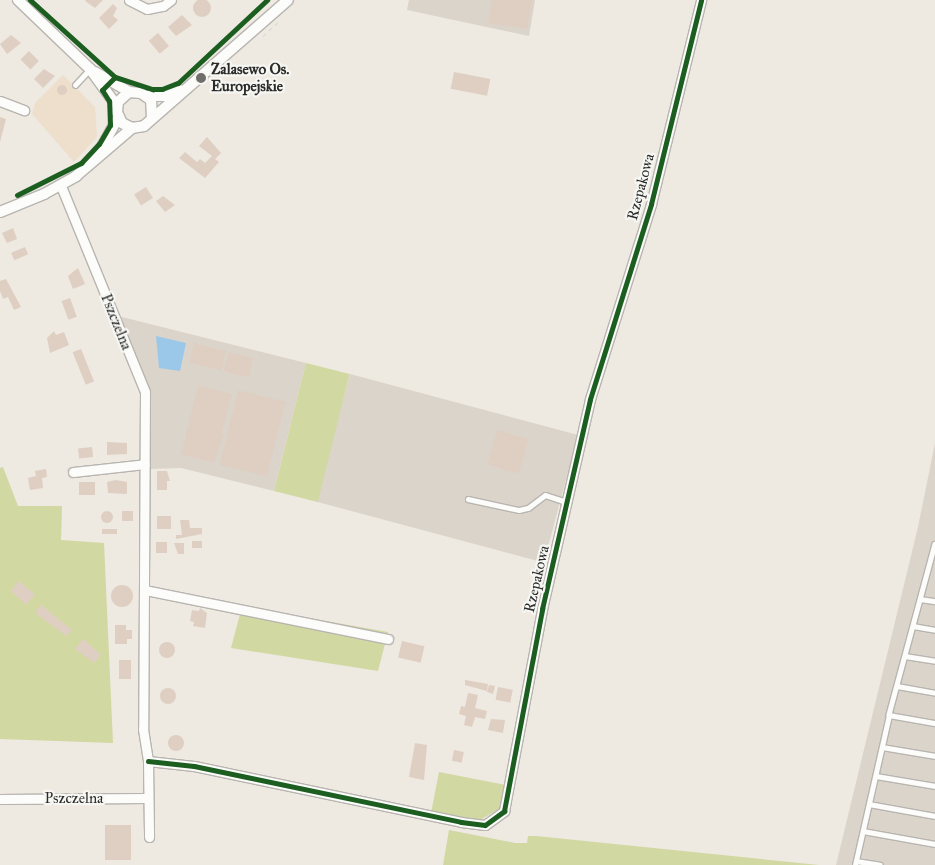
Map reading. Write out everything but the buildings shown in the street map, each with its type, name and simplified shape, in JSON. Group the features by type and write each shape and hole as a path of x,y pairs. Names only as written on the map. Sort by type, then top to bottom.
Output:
{"street":[{"path":"18,0 90,69 117,106"},
{"path":"129,0 147,10 163,6 171,0"},
{"path":"0,212 61,186 132,128 144,126 195,84 288,0"},
{"name":"Rzepakowa","path":"148,761 194,766 461,822 485,825 495,820 504,811 542,609 590,399 651,204 701,0"},
{"path":"90,69 130,92 147,96 164,96 195,84"},
{"path":"90,164 118,118 117,106 121,98 130,92"},
{"path":"147,96 153,106 152,118"},
{"path":"0,101 24,110"},
{"path":"118,118 132,128"},
{"name":"Pszczelna","path":"61,186 144,392 145,590 143,729 148,761 149,837"},
{"path":"73,472 145,464"},
{"path":"145,590 388,639"},
{"name":"Pszczelna","path":"0,799 147,798"}],"lane":[{"path":"74,85 90,69"},
{"path":"468,499 519,510 528,508 545,495 567,502"},
{"path":"880,865 856,863 897,686 935,544"},
{"path":"928,571 935,572"},
{"path":"920,599 935,602"},
{"path":"913,626 935,630"},
{"path":"905,656 935,662"},
{"path":"897,686 935,693"},
{"path":"890,716 935,723"},
{"path":"882,747 935,756"},
{"path":"876,776 935,786"},
{"path":"869,804 935,816"},
{"path":"863,831 935,844"}],"shaded area":[{"path":"409,0 535,0 529,36 407,10"},
{"path":"63,75 95,107 97,137 74,162 32,114 35,103"},
{"path":"118,316 306,363 274,491 181,468 149,469 148,394"},
{"path":"350,374 578,435 544,563 316,502"},
{"path":"935,443 935,865 836,865 918,527"}],"green space":[{"path":"306,363 350,374 318,502 274,491"},
{"path":"3,467 18,506 62,506 61,540 104,543 113,743 0,739 0,468"},
{"path":"236,605 388,632 378,671 231,648 240,614"},
{"path":"439,772 506,785 502,807 480,820 431,813"},
{"path":"449,830 515,843 527,843 528,836 536,836 819,865 443,865"}],"water":[{"path":"156,336 186,343 180,371 159,368"}],"cycle path":[{"path":"17,195 81,163 99,144 110,125 109,101 102,90 115,77 30,0"},
{"path":"115,77 153,89 162,89 178,83 267,0"},
{"path":"148,761 194,766 461,822 485,825 504,811 542,609 590,399 651,204 701,0"}],"place":[{"name":"Zalasewo Os. Europejskie","path":"201,78"}]}
